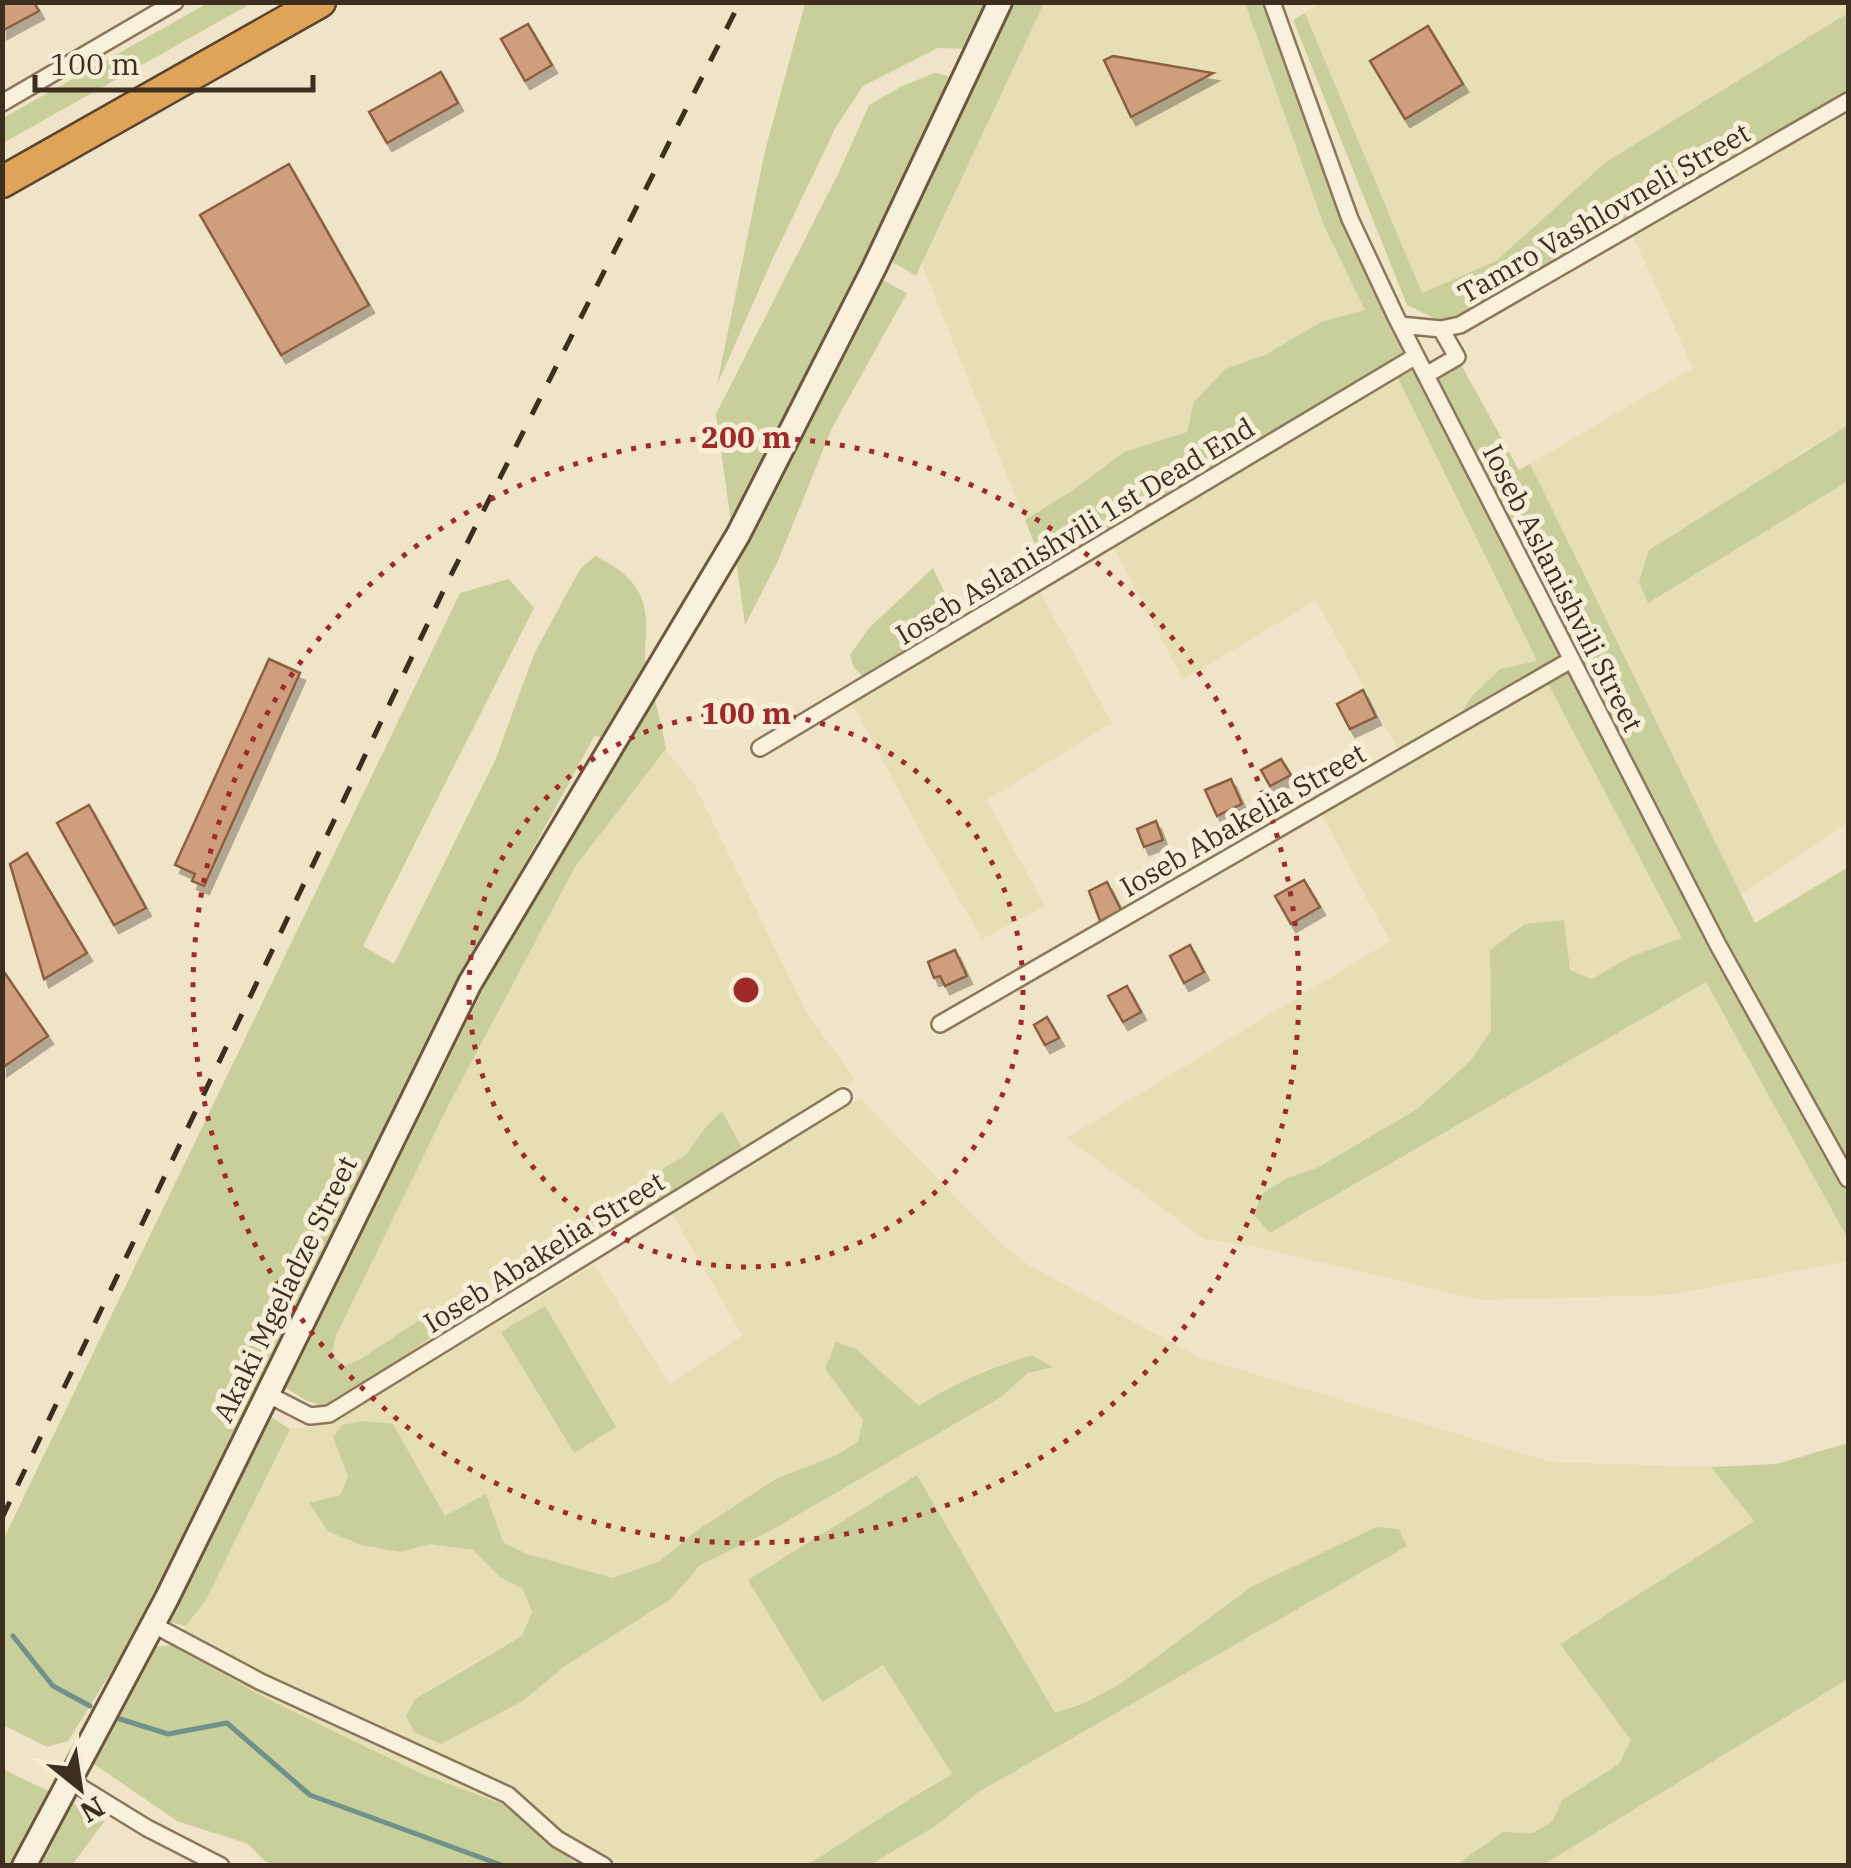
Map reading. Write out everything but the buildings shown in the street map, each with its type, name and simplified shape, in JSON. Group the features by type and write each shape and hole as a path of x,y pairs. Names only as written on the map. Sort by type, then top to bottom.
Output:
{"highway":[{"path":"2,182 320,2"}],"street":[{"path":"2,103 175,2"},
{"name":"Akaki Mgeladze Street","path":"24,1866 152,1624 470,983 738,535 874,268 1000,2"},
{"name":"Ioseb Aslanishvili Street","path":"1276,4 1350,219 1400,325 1729,966 1848,1178"},
{"name":"Tamro Vashlovneli Street","path":"1426,376 1457,357 1442,330 1460,325 1848,101"},
{"path":"1400,325 1442,330"},
{"name":"Ioseb Aslanishvili 1st Dead End","path":"760,748 1416,356"},
{"name":"Ioseb Abakelia Street","path":"940,1024 1571,660"},
{"name":"Ioseb Abakelia Street","path":"266,1394 310,1416 329,1414 843,1097"},
{"path":"152,1624 278,1690 508,1795 557,1838 604,1866"},
{"path":"69,1780 147,1828 221,1866"}],"shaded area":[{"path":"1323,2 1848,3 1848,13 1606,162 1496,261 1422,293 1305,13"},
{"path":"1044,3 1245,3 1324,226 1365,310 1321,322 1265,355 1225,369 1194,402 1187,432 1124,452 1025,520 922,265"},
{"path":"1848,101 1848,425 1796,455 1648,602 1848,481 1848,822 1741,895 1530,464 1693,368 1629,227"},
{"path":"1394,369 1537,661 1500,669 1490,680 1544,675 1683,938 1630,957 1593,979 1570,970 1564,943 1490,950 1491,1030 1472,1059 1417,1109 1319,1167 1287,1178 1254,1215 1270,1233 1265,1237 1706,981 1848,1239 1848,1261 1670,1295 1480,1300 1252,1246 1204,1239 1067,1138 1390,941 1317,806 1402,757 1316,600 1183,680 1109,539"},
{"path":"1035,583 1112,723 987,800 1045,906 982,939 848,695"},
{"path":"666,750 694,784 808,1015 855,1079 743,1150 722,1112 686,1155 665,1167 625,1208 535,1258 513,1264 499,1275 509,1295 478,1305 445,1328 427,1315 344,1366 332,1354 335,1338 447,1108 575,867"},
{"path":"860,1098 999,1242 1029,1265 1198,1357 1551,1462 1711,1467 1755,1521 1561,1643 1632,1740 1619,1764 1562,1800 1552,1822 1532,1833 1503,1832 1456,1865 870,1865 937,1825 977,1793 1406,1546 1376,1527 1251,1587 1120,1684 1085,1703 1055,1713 917,1475 822,1701 883,1665 952,1774 927,1786 903,1806 807,1865 578,1865 542,1840 425,1775 260,1695 172,1645 206,1600 290,1429 329,1424 594,1265 670,1384 742,1335 672,1214","holes":["1031,1355 1051,1367 1028,1373 1000,1397 770,1531 700,1565 671,1599 565,1666 524,1700 406,1716 415,1699 523,1636 532,1613 524,1589 499,1576 473,1550 429,1544 401,1552 309,1503 340,1495 348,1477 334,1437 342,1425 364,1421 445,1516 486,1494 503,1542 527,1554 613,1578 660,1561 696,1531 776,1478 837,1455 858,1441 863,1420 825,1369 903,1393 919,1406 987,1369"]},
{"path":"1848,1679 1848,1865 1543,1865"}],"green space":[{"path":"208,3 252,3 3,143 3,118"},
{"path":"805,3 991,3 968,49 938,48 863,86 836,127 717,385 765,151"},
{"path":"1009,3 1044,3 916,276 886,258"},
{"path":"1245,3 1266,3 1342,224 1405,354 1391,362 1394,369 1416,356 1426,375 1457,357 1519,470 1530,464 1755,923 1848,867 1848,1239 1706,982 1270,1233 1254,1215 1262,1194 1287,1178 1319,1167 1417,1109 1472,1059 1491,1030 1490,950 1525,924 1564,920 1570,970 1592,979 1630,957 1682,938 1544,676 1452,728 1472,696 1500,669 1537,661 1394,370 1047,576 1025,520 1124,452 1187,432 1194,402 1225,369 1265,355 1321,322 1365,310 1324,226"},
{"path":"1305,13 1422,293 1496,261 1606,162 1848,13 1848,101 1441,329 1436,319 1407,305 1293,20"},
{"path":"935,73 953,77 796,404 800,414 812,419 879,278 907,293 832,428 778,561 745,625 716,414 869,105"},
{"path":"1848,425 1848,481 1648,603 1639,582 1649,550"},
{"path":"595,556 625,575 643,602 646,665 666,749 575,867 447,1108 335,1338 332,1354 344,1366 359,1360 427,1315 445,1328 347,1395 323,1406 286,1388 497,961 556,856 624,749 595,735 411,1073 142,1623 68,1741 47,1747 3,1725 2,1542 460,593 509,579 534,608 363,946 394,964 495,761 534,654 580,569"},
{"path":"933,568 961,628 869,682 854,668 850,655 869,628"},
{"path":"722,1111 743,1150 509,1295 499,1274 625,1208 665,1167 686,1155"},
{"path":"545,1306 616,1427 574,1453 501,1332"},
{"path":"836,1342 856,1349 919,1406 973,1376 1032,1355 1053,1367 1028,1373 1001,1397 770,1531 700,1565 671,1599 565,1666 524,1700 441,1744 414,1732 406,1716 415,1699 522,1636 532,1612 523,1589 499,1576 473,1550 429,1544 401,1552 361,1545 328,1531 309,1503 340,1495 348,1477 333,1437 342,1425 364,1421 393,1424 445,1516 486,1494 503,1542 527,1554 613,1578 660,1561 696,1531 777,1478 837,1455 858,1441 863,1420 825,1369"},
{"path":"271,1417 290,1429 206,1600 186,1626 169,1622"},
{"path":"1848,1443 1848,1679 1543,1865 1456,1865 1503,1832 1532,1833 1552,1822 1562,1800 1619,1764 1631,1740 1560,1644 1754,1521 1711,1467 1776,1464"},
{"path":"917,1475 1055,1713 1085,1703 1120,1684 1251,1587 1376,1527 1399,1529 1407,1546 977,1793 937,1825 870,1865 807,1865 952,1774 883,1665 822,1702 748,1580"},
{"path":"172,1645 260,1695 356,1742 425,1775 502,1804 578,1865 274,1865 248,1844 177,1821 91,1762 154,1647"},
{"path":"2,1768 104,1822 72,1865 3,1865"}],"waterway":[{"path":"13,1636 53,1686 90,1706"},
{"path":"120,1719 168,1734 227,1723 310,1795 504,1866"}],"railway":[{"path":"2,1518 449,579 740,2"}]}
